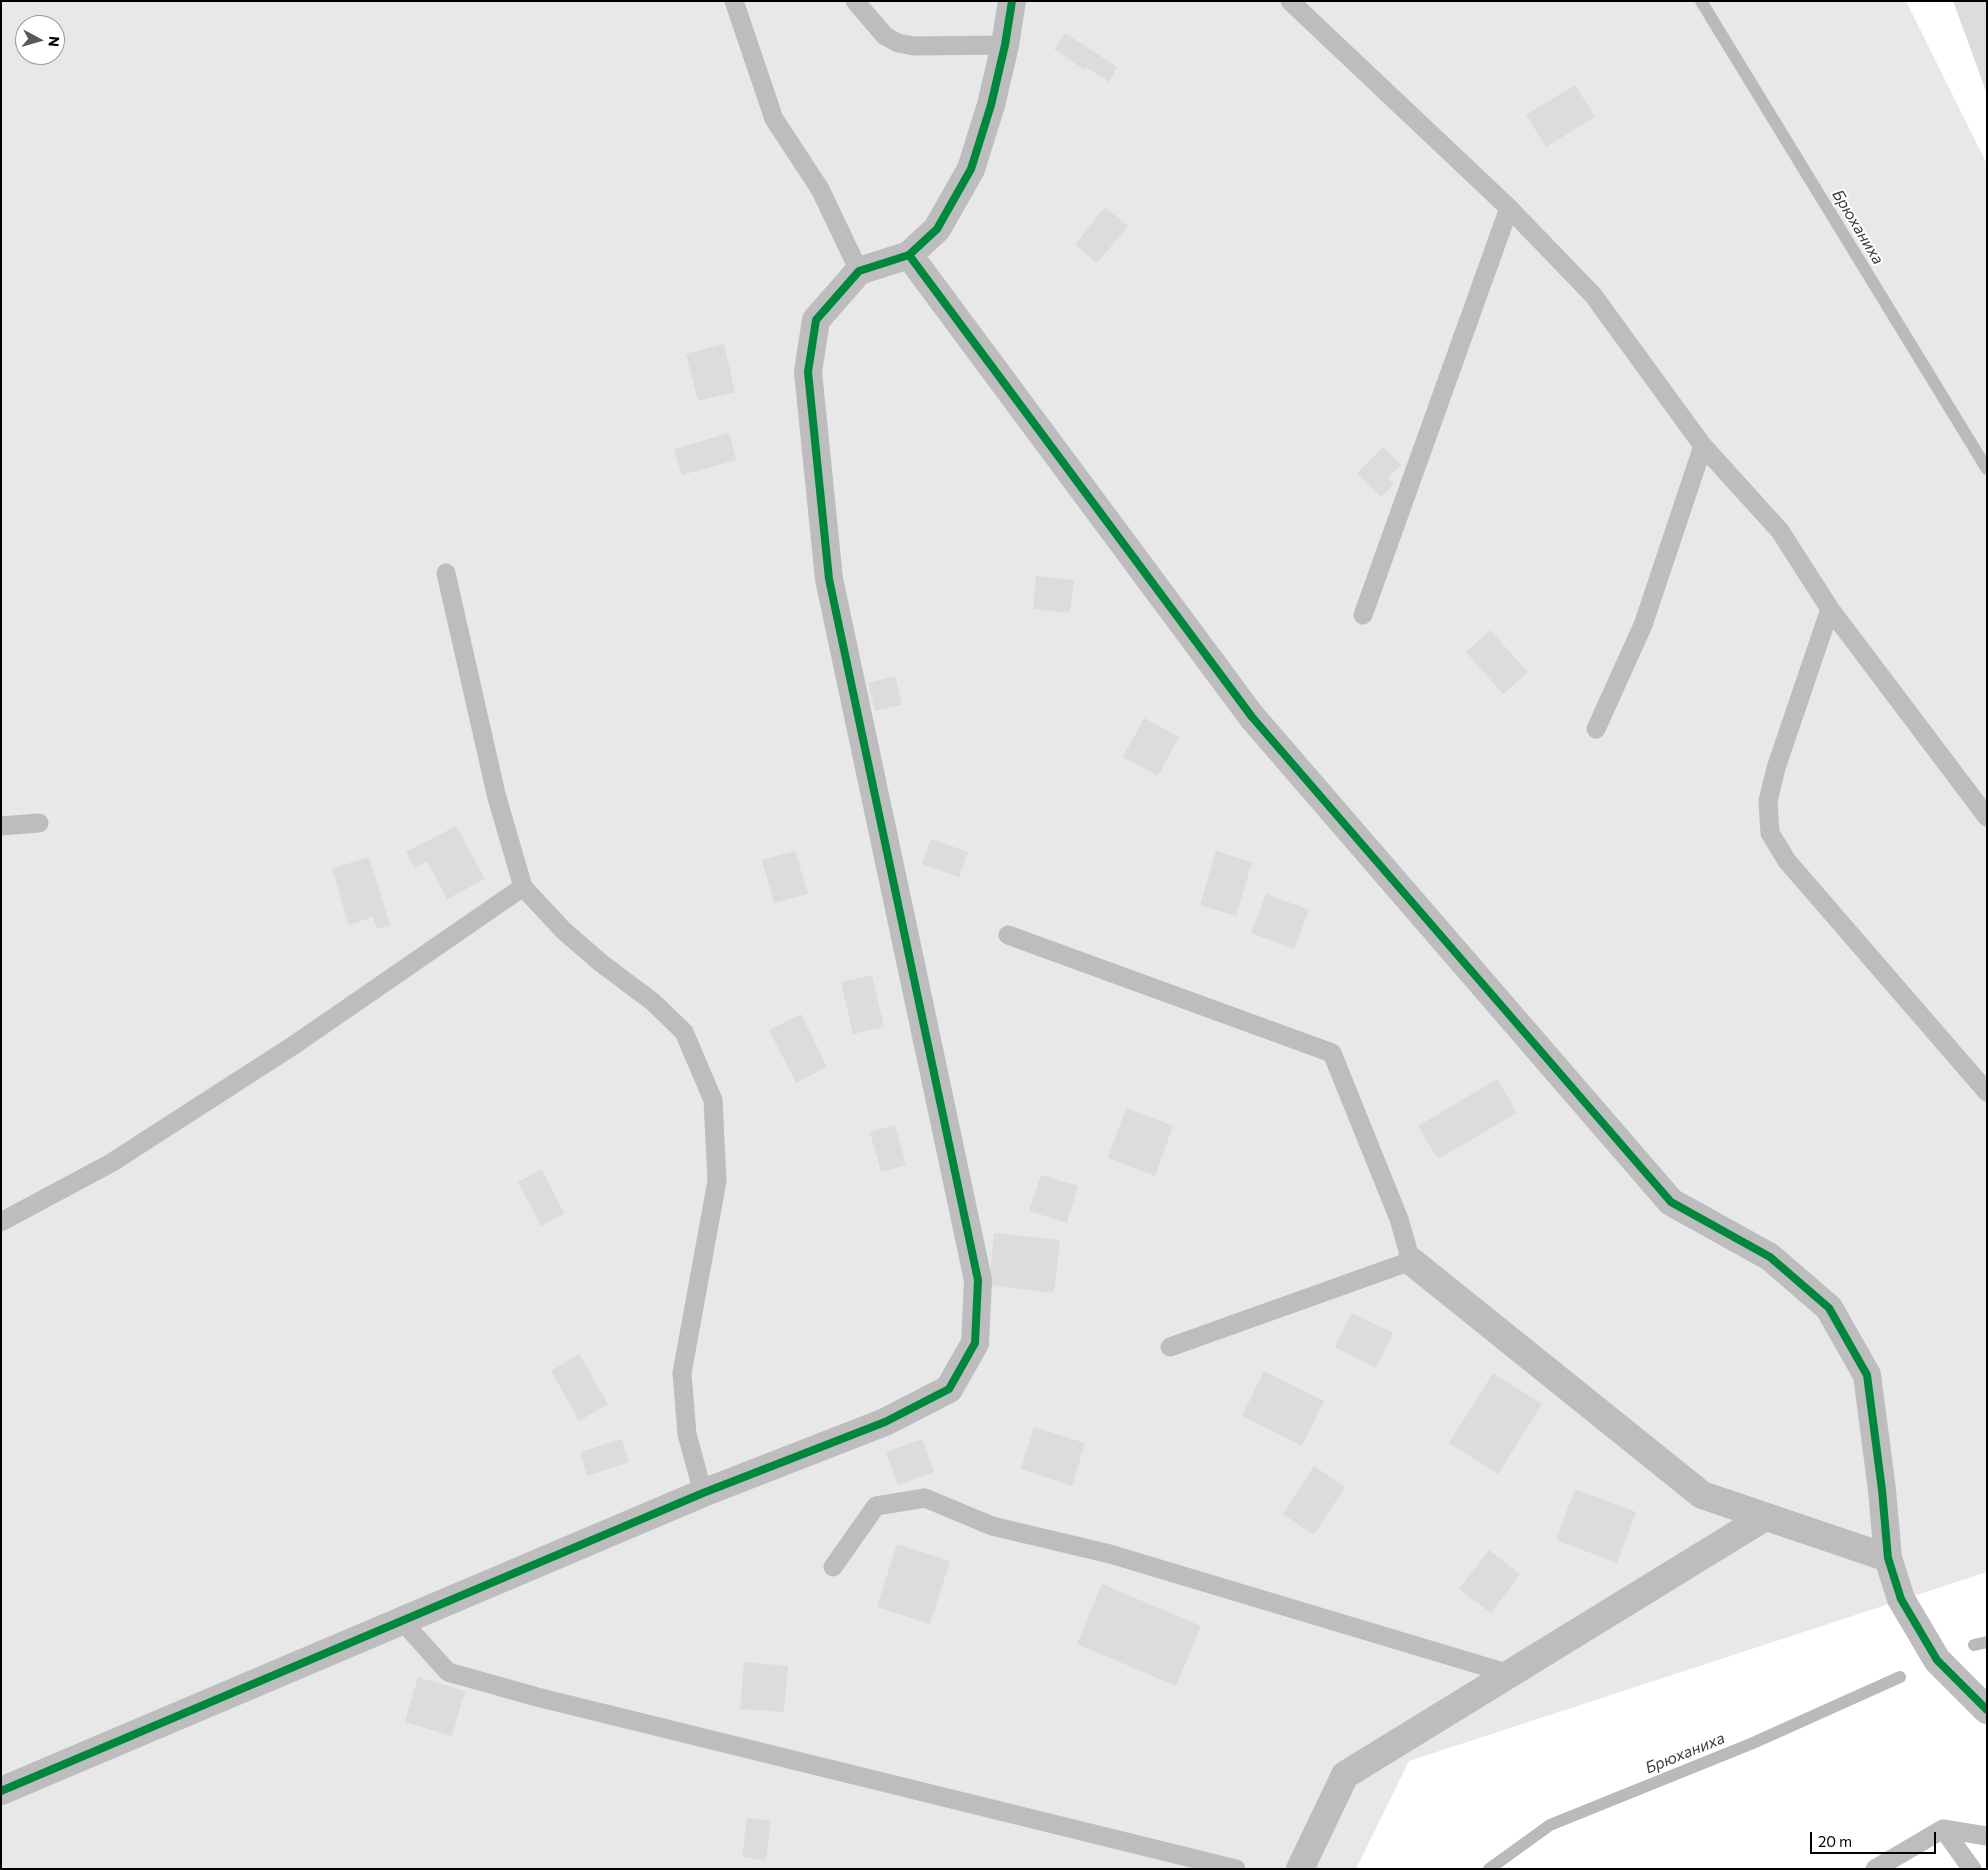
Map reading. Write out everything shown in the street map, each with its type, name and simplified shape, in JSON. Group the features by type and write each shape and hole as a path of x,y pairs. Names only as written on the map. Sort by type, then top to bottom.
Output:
{"street":[{"path":"1,1791 703,1493 885,1422 949,1389 975,1343 978,1280 828,569 808,372 816,320 859,271 908,255 937,229 971,169 991,105 1005,45 1012,1"},
{"path":"908,255 1252,717 1665,1195 1672,1202 1770,1257 1829,1308 1867,1375 1882,1490 1888,1558 1901,1599 1937,1660 1987,1710"},
{"path":"1411,1262 1702,1495 1888,1558"},
{"path":"1300,1869 1346,1775 1765,1517"}],"lane":[{"path":"734,1 774,119 820,189 859,271"},
{"path":"855,1 885,36 898,43 914,46 1005,45"},
{"path":"1290,1 1509,208 1593,295 1703,446 1780,531 1830,609 1987,817"},
{"path":"1363,615 1509,208"},
{"path":"1596,729 1643,625 1703,446"},
{"path":"446,573 496,794 523,887 564,931 601,963 653,1002 684,1032 713,1100 717,1181 682,1373 687,1434 703,1493"},
{"path":"1830,609 1776,768 1768,801 1770,833 1787,860 1987,1092"},
{"path":"1,826 38,823"},
{"path":"1,1222 111,1163 294,1045 523,887"},
{"path":"1008,935 1332,1053 1399,1219 1411,1262 1170,1347"},
{"path":"833,1567 876,1506 925,1498 992,1526 1110,1554 1510,1674"},
{"path":"402,1621 448,1672 537,1697 1236,1869"},
{"path":"1875,1869 1943,1829 1987,1836"},
{"path":"1943,1829 1972,1869"}],"shaded area":[{"path":"1,1 1906,1 1987,164 1987,1572 1409,1761 1356,1869 1,1869"}],"building":[{"path":"1953,1 1987,1 1987,94"},
{"path":"1065,33 1117,67 1109,82 1087,68 1085,70 1054,49"},
{"path":"1575,85 1595,117 1546,147 1526,115"},
{"path":"1105,207 1128,226 1097,263 1075,245"},
{"path":"724,344 735,392 698,401 686,354"},
{"path":"729,433 736,460 682,475 674,449"},
{"path":"1383,447 1401,465 1388,478 1394,484 1381,497 1357,473"},
{"path":"1036,576 1074,580 1070,613 1033,609"},
{"path":"1490,630 1528,672 1503,694 1466,652"},
{"path":"895,676 902,705 875,711 868,683"},
{"path":"1144,718 1179,737 1158,776 1123,757"},
{"path":"456,826 485,879 447,899 427,861 415,868 406,852"},
{"path":"931,839 968,852 959,877 922,864"},
{"path":"795,851 808,894 774,903 762,860"},
{"path":"1216,851 1252,862 1236,916 1200,905"},
{"path":"369,857 390,925 377,929 373,917 349,925 332,869"},
{"path":"1266,894 1309,910 1294,949 1251,933"},
{"path":"872,975 884,1027 853,1034 841,982"},
{"path":"801,1014 827,1067 796,1083 769,1030"},
{"path":"1497,1079 1517,1113 1438,1159 1418,1126"},
{"path":"1126,1108 1173,1126 1155,1176 1108,1158"},
{"path":"895,1125 906,1165 881,1172 870,1132"},
{"path":"542,1169 564,1214 541,1226 518,1182"},
{"path":"1041,1175 1078,1186 1067,1223 1029,1211"},
{"path":"994,1233 1060,1240 1054,1293 989,1285"},
{"path":"1352,1313 1393,1333 1376,1368 1335,1347"},
{"path":"579,1354 608,1404 579,1421 551,1371"},
{"path":"1264,1371 1324,1401 1302,1446 1242,1416"},
{"path":"1493,1373 1542,1404 1498,1474 1449,1443"},
{"path":"1034,1427 1085,1443 1072,1486 1021,1469"},
{"path":"622,1439 629,1462 587,1476 580,1452"},
{"path":"922,1439 934,1472 898,1485 886,1452"},
{"path":"1314,1466 1345,1487 1314,1535 1283,1514"},
{"path":"1575,1489 1636,1512 1617,1563 1556,1540"},
{"path":"897,1544 950,1561 930,1624 877,1607"},
{"path":"1489,1550 1520,1574 1491,1613 1459,1589"},
{"path":"1102,1584 1201,1626 1176,1686 1077,1644"},
{"path":"744,1662 788,1666 784,1712 740,1709"},
{"path":"418,1677 465,1691 452,1736 405,1722"},
{"path":"747,1818 771,1821 766,1861 742,1857"}],"waterway":[{"name":"Брюханиха","path":"1701,1 1987,469"},
{"name":"Брюханиха","path":"1974,1645 1987,1642"},
{"name":"Брюханиха","path":"1489,1869 1550,1825 1753,1743 1900,1677"}],"cycle path":[{"path":"1,1791 703,1493 885,1422 949,1389 975,1343 978,1280 829,579 808,372 816,320 859,271 909,255 937,229 971,169 991,105 1005,45 1012,1"},
{"path":"909,255 1252,717 1671,1202 1770,1257 1829,1308 1867,1375 1882,1490 1888,1558 1901,1599 1937,1660 1987,1710"}]}
